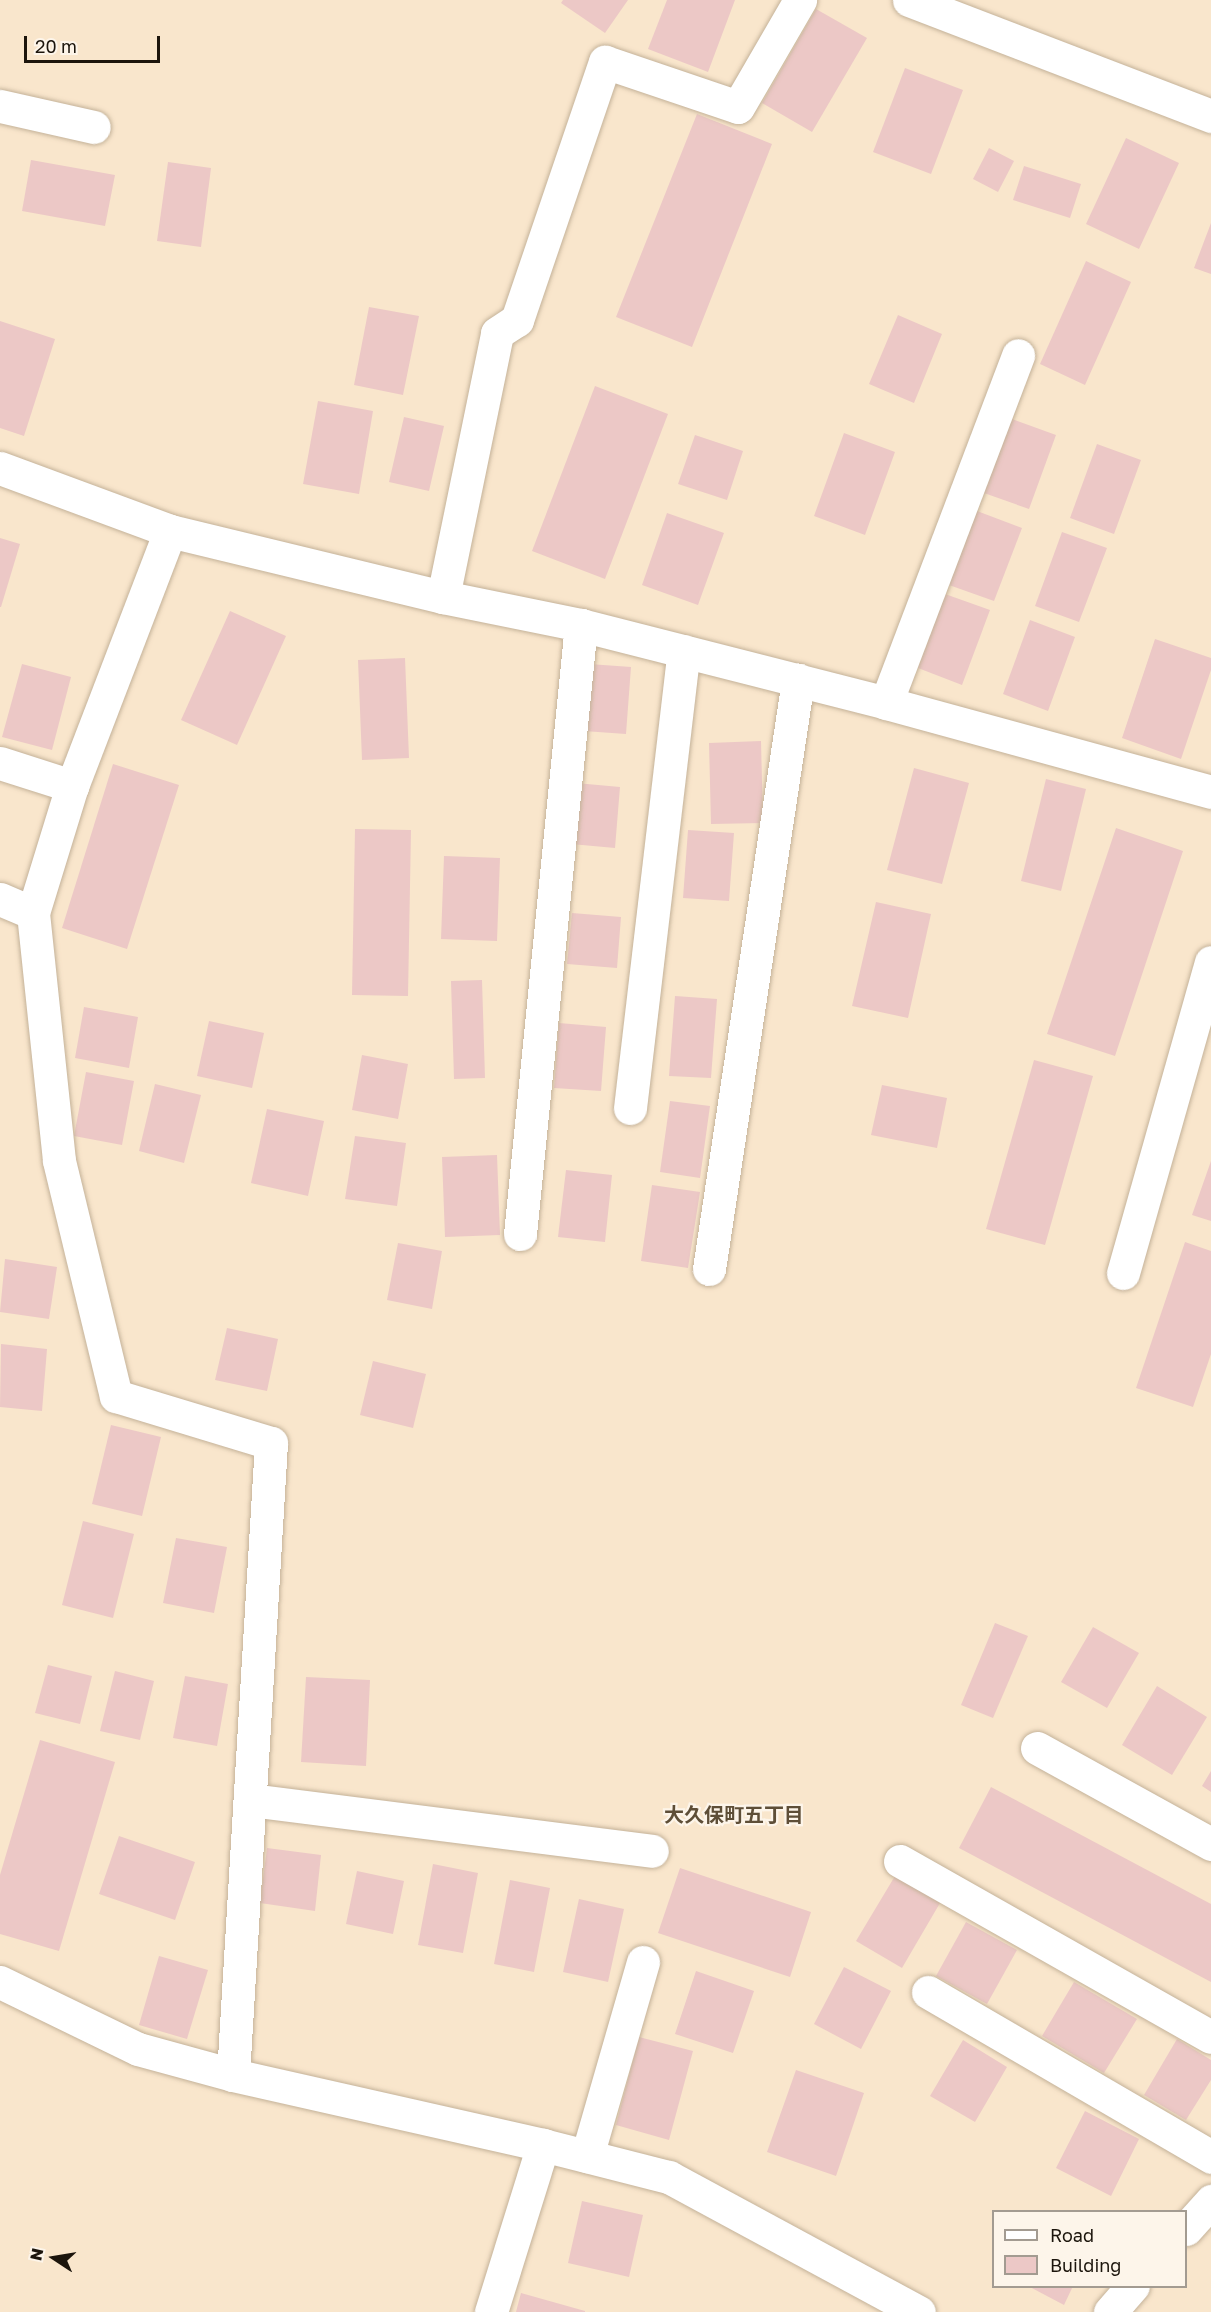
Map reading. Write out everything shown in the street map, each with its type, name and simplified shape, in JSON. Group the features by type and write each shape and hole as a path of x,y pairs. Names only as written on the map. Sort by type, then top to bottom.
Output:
{"street":[{"path":"443,597 497,333 517,320 605,62 738,107 800,0"},
{"path":"909,0 1211,117"},
{"path":"0,106 94,127"},
{"path":"886,703 1018,356"},
{"path":"0,468 170,531 443,597 581,625 886,703 1211,792"},
{"path":"170,531 72,786 33,913 59,1161 116,1396 271,1443 233,2075"},
{"path":"520,1234 581,625"},
{"path":"630,1108 684,651"},
{"path":"709,1269 798,680"},
{"path":"0,763 72,786"},
{"path":"0,899 33,913"},
{"path":"1123,1273 1211,962"},
{"path":"1037,1748 1211,1844"},
{"path":"250,1800 652,1851"},
{"path":"900,1861 1211,2037"},
{"path":"587,2156 643,1962"},
{"path":"0,1982 138,2049 233,2075 543,2145 669,2177 919,2312"},
{"path":"928,1992 1211,2157"},
{"path":"491,2312 543,2145"},
{"path":"1187,2227 1211,2201"},
{"path":"1110,2312 1131,2288"}],"building":[{"path":"563,0 628,0 605,33 561,3"},
{"path":"667,0 735,0 708,72 648,49"},
{"path":"816,9 867,38 812,132 762,103"},
{"path":"905,68 963,90 931,174 873,152"},
{"path":"697,114 772,144 692,347 616,317"},
{"path":"1126,138 1179,163 1139,249 1086,224"},
{"path":"989,148 1014,161 998,192 973,179"},
{"path":"31,160 115,175 105,226 22,211"},
{"path":"168,162 211,168 201,247 157,241"},
{"path":"1024,166 1081,184 1070,218 1013,200"},
{"path":"1211,223 1211,274 1194,268"},
{"path":"1086,261 1131,282 1085,385 1040,364"},
{"path":"369,307 419,316 403,395 354,385"},
{"path":"898,315 942,334 914,403 869,384"},
{"path":"0,321 55,339 24,436 0,428"},
{"path":"595,386 668,414 605,579 532,551"},
{"path":"318,401 373,411 359,494 303,484"},
{"path":"404,417 444,426 429,491 389,482"},
{"path":"1012,419 1056,435 1029,509 984,493"},
{"path":"844,433 895,452 865,535 814,516"},
{"path":"695,435 743,451 727,500 678,484"},
{"path":"1097,444 1141,460 1114,534 1070,518"},
{"path":"977,511 1022,528 994,601 949,585"},
{"path":"667,513 724,533 698,605 642,585"},
{"path":"1062,532 1107,548 1079,622 1035,606"},
{"path":"0,538 20,544 1,607 0,607"},
{"path":"945,594 990,610 962,685 918,668"},
{"path":"230,611 286,636 237,745 181,720"},
{"path":"1030,620 1075,637 1048,711 1003,694"},
{"path":"1155,639 1211,658 1211,670 1181,759 1122,738"},
{"path":"405,658 409,758 362,760 358,660"},
{"path":"22,664 71,677 52,750 2,737"},
{"path":"589,664 631,667 626,734 584,731"},
{"path":"761,741 763,823 711,824 709,743"},
{"path":"113,764 179,785 127,949 62,928"},
{"path":"914,768 969,783 942,884 887,870"},
{"path":"1046,779 1086,789 1061,891 1021,881"},
{"path":"576,783 620,787 615,848 571,844"},
{"path":"1116,828 1183,851 1115,1056 1047,1034"},
{"path":"355,829 411,830 408,996 352,995"},
{"path":"688,830 734,833 729,901 683,898"},
{"path":"444,856 500,858 497,941 441,939"},
{"path":"876,902 931,914 908,1018 852,1006"},
{"path":"572,913 621,917 617,968 567,964"},
{"path":"482,980 485,1078 454,1079 451,981"},
{"path":"675,996 717,999 711,1078 669,1076"},
{"path":"84,1007 138,1017 129,1068 75,1058"},
{"path":"209,1021 264,1033 252,1088 197,1076"},
{"path":"559,1023 606,1027 601,1091 554,1088"},
{"path":"362,1055 408,1064 398,1119 352,1110"},
{"path":"1034,1060 1093,1076 1045,1245 986,1229"},
{"path":"86,1072 134,1081 122,1145 74,1136"},
{"path":"155,1084 201,1095 184,1163 139,1151"},
{"path":"882,1085 947,1098 937,1148 871,1135"},
{"path":"670,1101 710,1106 700,1178 660,1172"},
{"path":"267,1109 324,1121 308,1196 251,1183"},
{"path":"355,1136 406,1143 397,1206 345,1199"},
{"path":"497,1155 500,1235 445,1237 442,1157"},
{"path":"1211,1161 1211,1221 1192,1215"},
{"path":"566,1170 612,1175 605,1242 558,1237"},
{"path":"652,1185 700,1192 688,1268 641,1261"},
{"path":"1185,1242 1211,1251 1211,1354 1193,1407 1136,1388"},
{"path":"398,1243 442,1251 432,1309 387,1300"},
{"path":"5,1259 57,1267 49,1319 0,1312"},
{"path":"227,1328 278,1339 267,1391 215,1380"},
{"path":"1,1344 47,1349 42,1411 0,1407"},
{"path":"373,1361 426,1374 413,1428 360,1415"},
{"path":"111,1425 161,1437 142,1516 92,1504"},
{"path":"83,1521 134,1534 113,1618 62,1605"},
{"path":"176,1538 227,1547 214,1613 163,1603"},
{"path":"995,1623 1028,1636 993,1718 961,1705"},
{"path":"1093,1627 1139,1653 1107,1708 1061,1682"},
{"path":"48,1665 92,1676 80,1724 35,1713"},
{"path":"115,1671 154,1681 140,1740 100,1731"},
{"path":"185,1676 228,1684 217,1746 173,1738"},
{"path":"306,1677 370,1680 366,1766 301,1762"},
{"path":"1157,1686 1207,1717 1172,1775 1122,1745"},
{"path":"40,1740 115,1762 59,1951 0,1934 0,1875"},
{"path":"1211,1771 1211,1792 1202,1786"},
{"path":"991,1787 1211,1904 1211,1982 959,1848"},
{"path":"119,1836 195,1862 175,1920 99,1894"},
{"path":"267,1848 321,1855 315,1911 260,1903"},
{"path":"433,1864 478,1873 463,1953 418,1945"},
{"path":"680,1868 811,1912 790,1977 658,1933"},
{"path":"357,1871 404,1881 393,1934 346,1924"},
{"path":"895,1876 940,1903 902,1968 856,1941"},
{"path":"510,1880 550,1888 534,1972 494,1964"},
{"path":"579,1899 624,1909 608,1982 563,1972"},
{"path":"966,1922 1017,1950 987,2004 936,1976"},
{"path":"159,1956 208,1970 187,2039 139,2025"},
{"path":"844,1967 891,1991 861,2049 814,2024"},
{"path":"696,1971 754,1991 733,2053 675,2034"},
{"path":"1074,1982 1137,2019 1104,2073 1042,2036"},
{"path":"639,2037 693,2051 669,2140 616,2125"},
{"path":"1177,2039 1211,2060 1211,2080 1186,2120 1144,2095"},
{"path":"963,2040 1007,2067 975,2122 930,2096"},
{"path":"796,2070 864,2093 836,2176 767,2152"},
{"path":"1085,2111 1139,2139 1111,2196 1056,2168"},
{"path":"582,2201 643,2215 629,2277 568,2263"},
{"path":"1032,2288 1072,2288 1064,2305"},
{"path":"521,2293 585,2311 585,2312 516,2312"}],"district":[{"name":"大久保町五丁目","path":"734,1814"}]}
